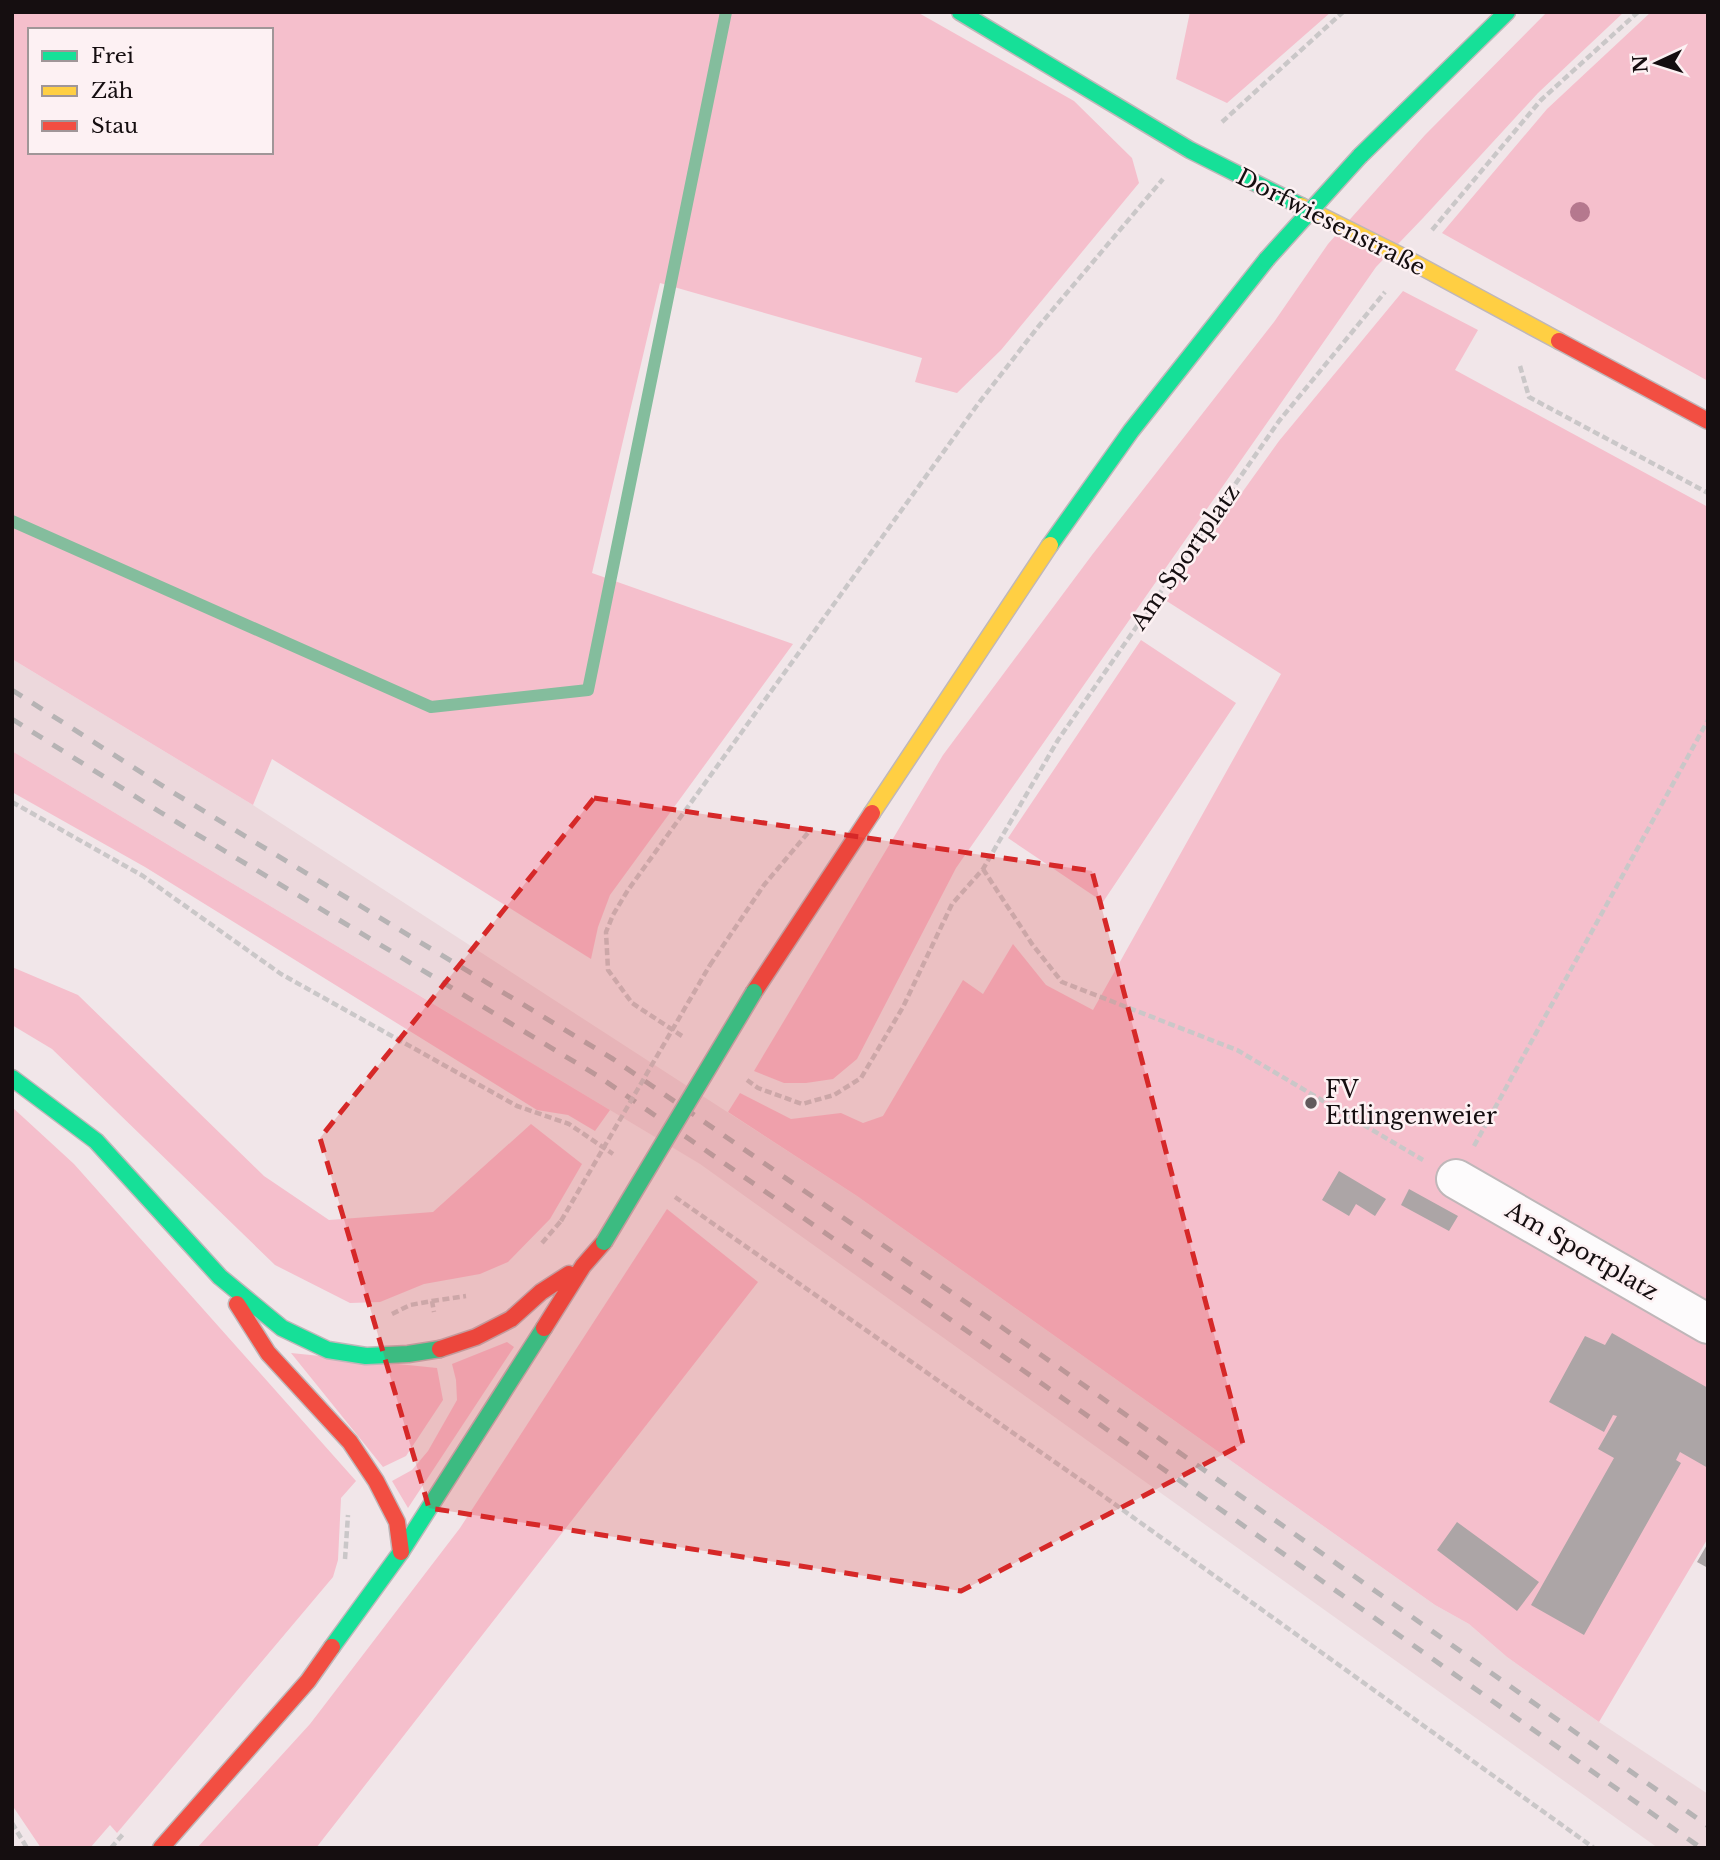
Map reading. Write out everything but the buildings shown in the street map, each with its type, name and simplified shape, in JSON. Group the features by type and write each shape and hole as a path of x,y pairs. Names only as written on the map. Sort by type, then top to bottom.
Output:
{"main road":[{"name":"Dorfwiesenstraße","path":"960,12 1190,150 1409,260 1708,421"},
{"path":"161,1848 308,1681 401,1552 583,1266 604,1242 754,992 1020,587 1131,431 1267,259 1360,156 1507,12"},
{"path":"12,1078 96,1141 220,1277 282,1328 328,1350 366,1356 440,1349 476,1337 512,1319 541,1292 583,1266"},
{"path":"220,1277 268,1353 350,1442 376,1481 397,1522 401,1552"}],"street":[{"name":"Am Sportplatz","path":"1456,1179 1708,1324"}],"path":[{"path":"690,1041 632,1003 608,970 606,932 628,890 978,404 1145,198 1190,150 1343,12"},
{"name":"Am Sportplatz","path":"736,1072 758,1088 802,1104 834,1095 861,1078 904,1007 952,904 983,869 1058,740 1279,421 1541,100 1638,12"},
{"path":"1520,364 1529,397 1708,493"},
{"path":"983,869 1032,944 1062,982 1237,1050 1456,1179 1708,720"},
{"path":"12,802 143,876 281,974 517,1106 569,1124 615,1156"},
{"path":"561,1221 710,965"},
{"path":"672,1196 1095,1490 1594,1848"},
{"path":"391,1315 410,1306 432,1301 440,1349"},
{"path":"343,1570 351,1499 376,1481"},
{"path":"12,1823 27,1848"},
{"path":"112,1847 131,1826"}],"highlighted area":[{"path":"594,798 1092,871 1243,1444 961,1591 429,1508 320,1138"}],"shaded area":[{"path":"12,12 917,12 1074,101 1132,158 1139,183 1001,350 957,393 915,382 922,358 660,283 592,573 793,644 610,895 598,927 591,959 272,759 253,805 12,659"},
{"path":"1190,12 1331,12 1227,103 1176,79"},
{"path":"1547,12 1624,12 1538,93 1376,267 956,868 857,1059 833,1079 806,1083 784,1083 754,1071 943,755 1092,555 1274,322 1328,244 1425,135"},
{"path":"1651,12 1708,12 1708,381 1442,233 1547,109"},
{"name":"FV Ettlingenweier","path":"1403,291 1478,330 1455,370 1708,507 1708,1538 1599,1722 1507,1657 1469,1624 1435,1605 857,1196 728,1112 740,1093 791,1119 841,1113 863,1123 883,1116 963,980 983,994 1013,944 1046,985 1093,1010 1281,674 1165,600 1279,441"},
{"path":"1141,640 1236,703 1103,902 1008,838"},
{"path":"12,659 253,805 857,1196 1435,1605 1469,1624 1507,1657 1708,1794 1708,1848 1658,1848 700,1164 12,751"},
{"path":"12,751 610,1110 595,1131 568,1115 537,1110 145,867 12,792"},
{"path":"12,967 78,995 264,1176 329,1220 433,1212 531,1124 582,1164 550,1219 508,1262 480,1274 424,1284 380,1302 350,1303 275,1265 52,1049 12,1025"},
{"path":"12,1107 74,1164 356,1481 341,1498 338,1560 333,1577 117,1833 110,1825 90,1848 41,1848 12,1805"},
{"path":"667,1209 758,1282 316,1848 197,1848 310,1724 460,1528"},
{"path":"507,1342 514,1347 408,1508 392,1481 412,1470 428,1451 457,1400 452,1364"},
{"path":"291,1353 437,1368 443,1400 406,1456 383,1467"}],"waterway":[{"path":"12,521 431,707 588,690 726,12"}],"railway":[{"path":"12,690 169,790 613,1059 993,1321 1708,1826"},
{"path":"12,719 160,812 598,1076 980,1340 1701,1848"}],"traffic: fast":[{"path":"960,12 1190,150 1301,206"},
{"path":"1360,156 1507,12"},
{"path":"1267,259 1360,156"},
{"path":"1050,545 1131,431 1267,259"},
{"path":"604,1242 754,992"},
{"path":"12,1078 96,1141 220,1277 282,1328 328,1350 366,1356 440,1349"},
{"path":"332,1647 401,1552 544,1328"}],"traffic: slow":[{"path":"1301,206 1409,260 1559,341"},
{"path":"872,813 1050,545"}],"traffic: jam":[{"path":"1559,341 1708,421"},
{"path":"754,992 872,813"},
{"path":"544,1328 583,1266 604,1242"},
{"path":"440,1349 476,1337 511,1319 541,1292 569,1274"},
{"path":"237,1304 268,1353 350,1442 376,1481 397,1522 401,1552"},
{"path":"161,1848 308,1681 332,1647"}],"place":[{"name":"FV Ettlingenweier","path":"1311,1103"}]}
